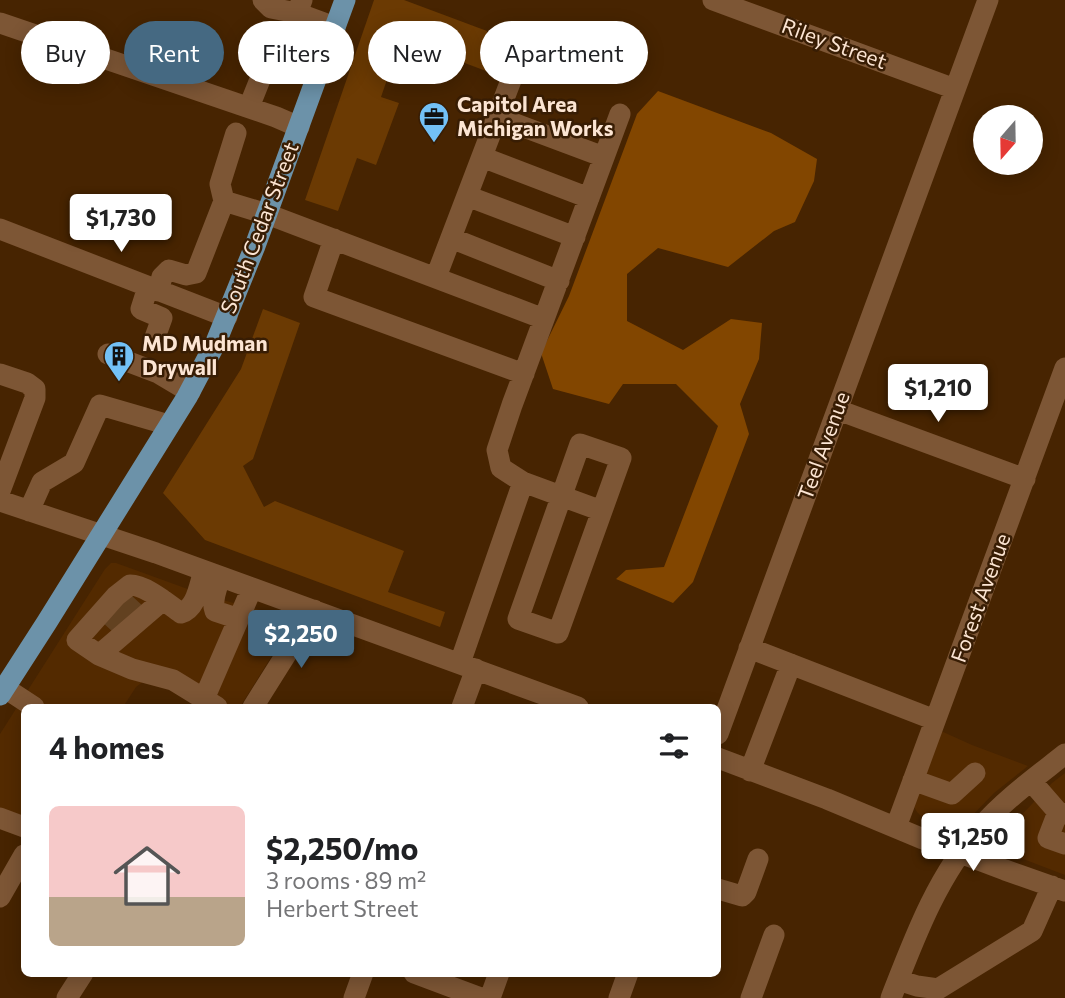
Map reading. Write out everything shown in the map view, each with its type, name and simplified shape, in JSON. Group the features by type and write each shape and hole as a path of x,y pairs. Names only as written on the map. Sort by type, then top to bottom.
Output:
{"main road":[{"name":"South Cedar Street","path":"337,21 345,0"},
{"name":"South Cedar Street","path":"2,692 190,392 216,342 314,84"}],"street":[{"path":"263,0 271,8 300,6 325,21"},
{"name":"Riley Street","path":"713,0 770,10 955,89"},
{"name":"Teel Avenue","path":"721,726 988,0"},
{"path":"0,23 249,107 299,127"},
{"path":"249,107 258,84"},
{"path":"436,277 510,84"},
{"path":"602,511 523,482 501,468 497,450 620,114"},
{"path":"497,117 604,157"},
{"path":"154,340 162,318 141,309 169,270 186,275 196,274 224,201 220,184 236,133"},
{"path":"482,157 589,198"},
{"path":"467,196 575,237"},
{"path":"224,201 267,214 544,319"},
{"path":"0,229 227,317"},
{"path":"451,238 559,281"},
{"path":"334,239 314,297 524,374"},
{"path":"108,354 159,373 190,392"},
{"name":"Forest Avenue","path":"896,827 1065,368"},
{"path":"0,491 35,398 35,389 27,383 3,382"},
{"path":"29,511 41,482 74,463 100,405 169,425"},
{"path":"838,410 1024,479"},
{"path":"580,443 621,458 558,633 518,618 562,495 580,443"},
{"path":"462,704 468,666 523,482"},
{"path":"0,500 314,610 570,704"},
{"path":"99,655 122,614 130,585 137,585 181,613 192,606 212,574"},
{"path":"212,574 215,611 239,619"},
{"path":"47,622 99,655 132,669 173,680 211,703 252,588"},
{"path":"76,640 122,614 163,600"},
{"path":"255,704 314,610"},
{"path":"749,648 935,720"},
{"path":"750,771 791,664"},
{"path":"2,692 28,704"},
{"path":"721,759 961,853 1058,889 1032,931 938,989 917,986 894,989 924,917 946,876 961,853 988,820 1065,754"},
{"path":"913,780 952,794 975,773"},
{"path":"1031,781 1062,813 1048,838 1065,844"},
{"path":"0,818 21,826"},
{"path":"721,890 742,896 758,859"},
{"path":"0,897 21,860"},
{"path":"751,998 774,935"},
{"path":"67,998 80,977"},
{"path":"354,998 362,977"},
{"path":"425,977 481,998"},
{"path":"490,998 498,977"},
{"path":"619,998 627,977"}],"shaded area":[{"path":"374,0 404,0 460,21 368,21 368,84 385,84 381,97 399,103 376,165 357,158 338,211 305,200 345,84 354,84 354,58"},
{"path":"466,23 480,28 480,69 466,63"},
{"path":"658,91 771,133 817,159 814,181 795,222 774,231 728,267 658,248 627,274 627,321 683,350 731,319 762,323 759,359 740,404 749,434 693,582 673,603 616,579 626,570 664,567 718,426 676,384 623,384 609,404 553,389 541,353 569,296 637,114"},
{"path":"263,309 300,323 253,459 243,466 264,507 275,501 404,551 388,592 445,612 440,627 205,540 163,493 241,369"},
{"path":"111,563 116,563 207,596 284,616 291,625 242,704 196,704 176,691 144,681 136,687 125,704 21,704 21,816 0,808 0,734"},
{"path":"941,731 1028,766 960,825 949,826 921,816 914,807"},
{"path":"1065,773 1065,875 1013,855 1006,839 1012,825"}],"tunnel":[{"path":"123,602 136,614"},
{"path":"109,614 122,626"}],"place":[{"name":"Capitol Area Michigan Works","path":"434,144"},
{"name":"MD Mudman Drywall","path":"119,383"}]}
